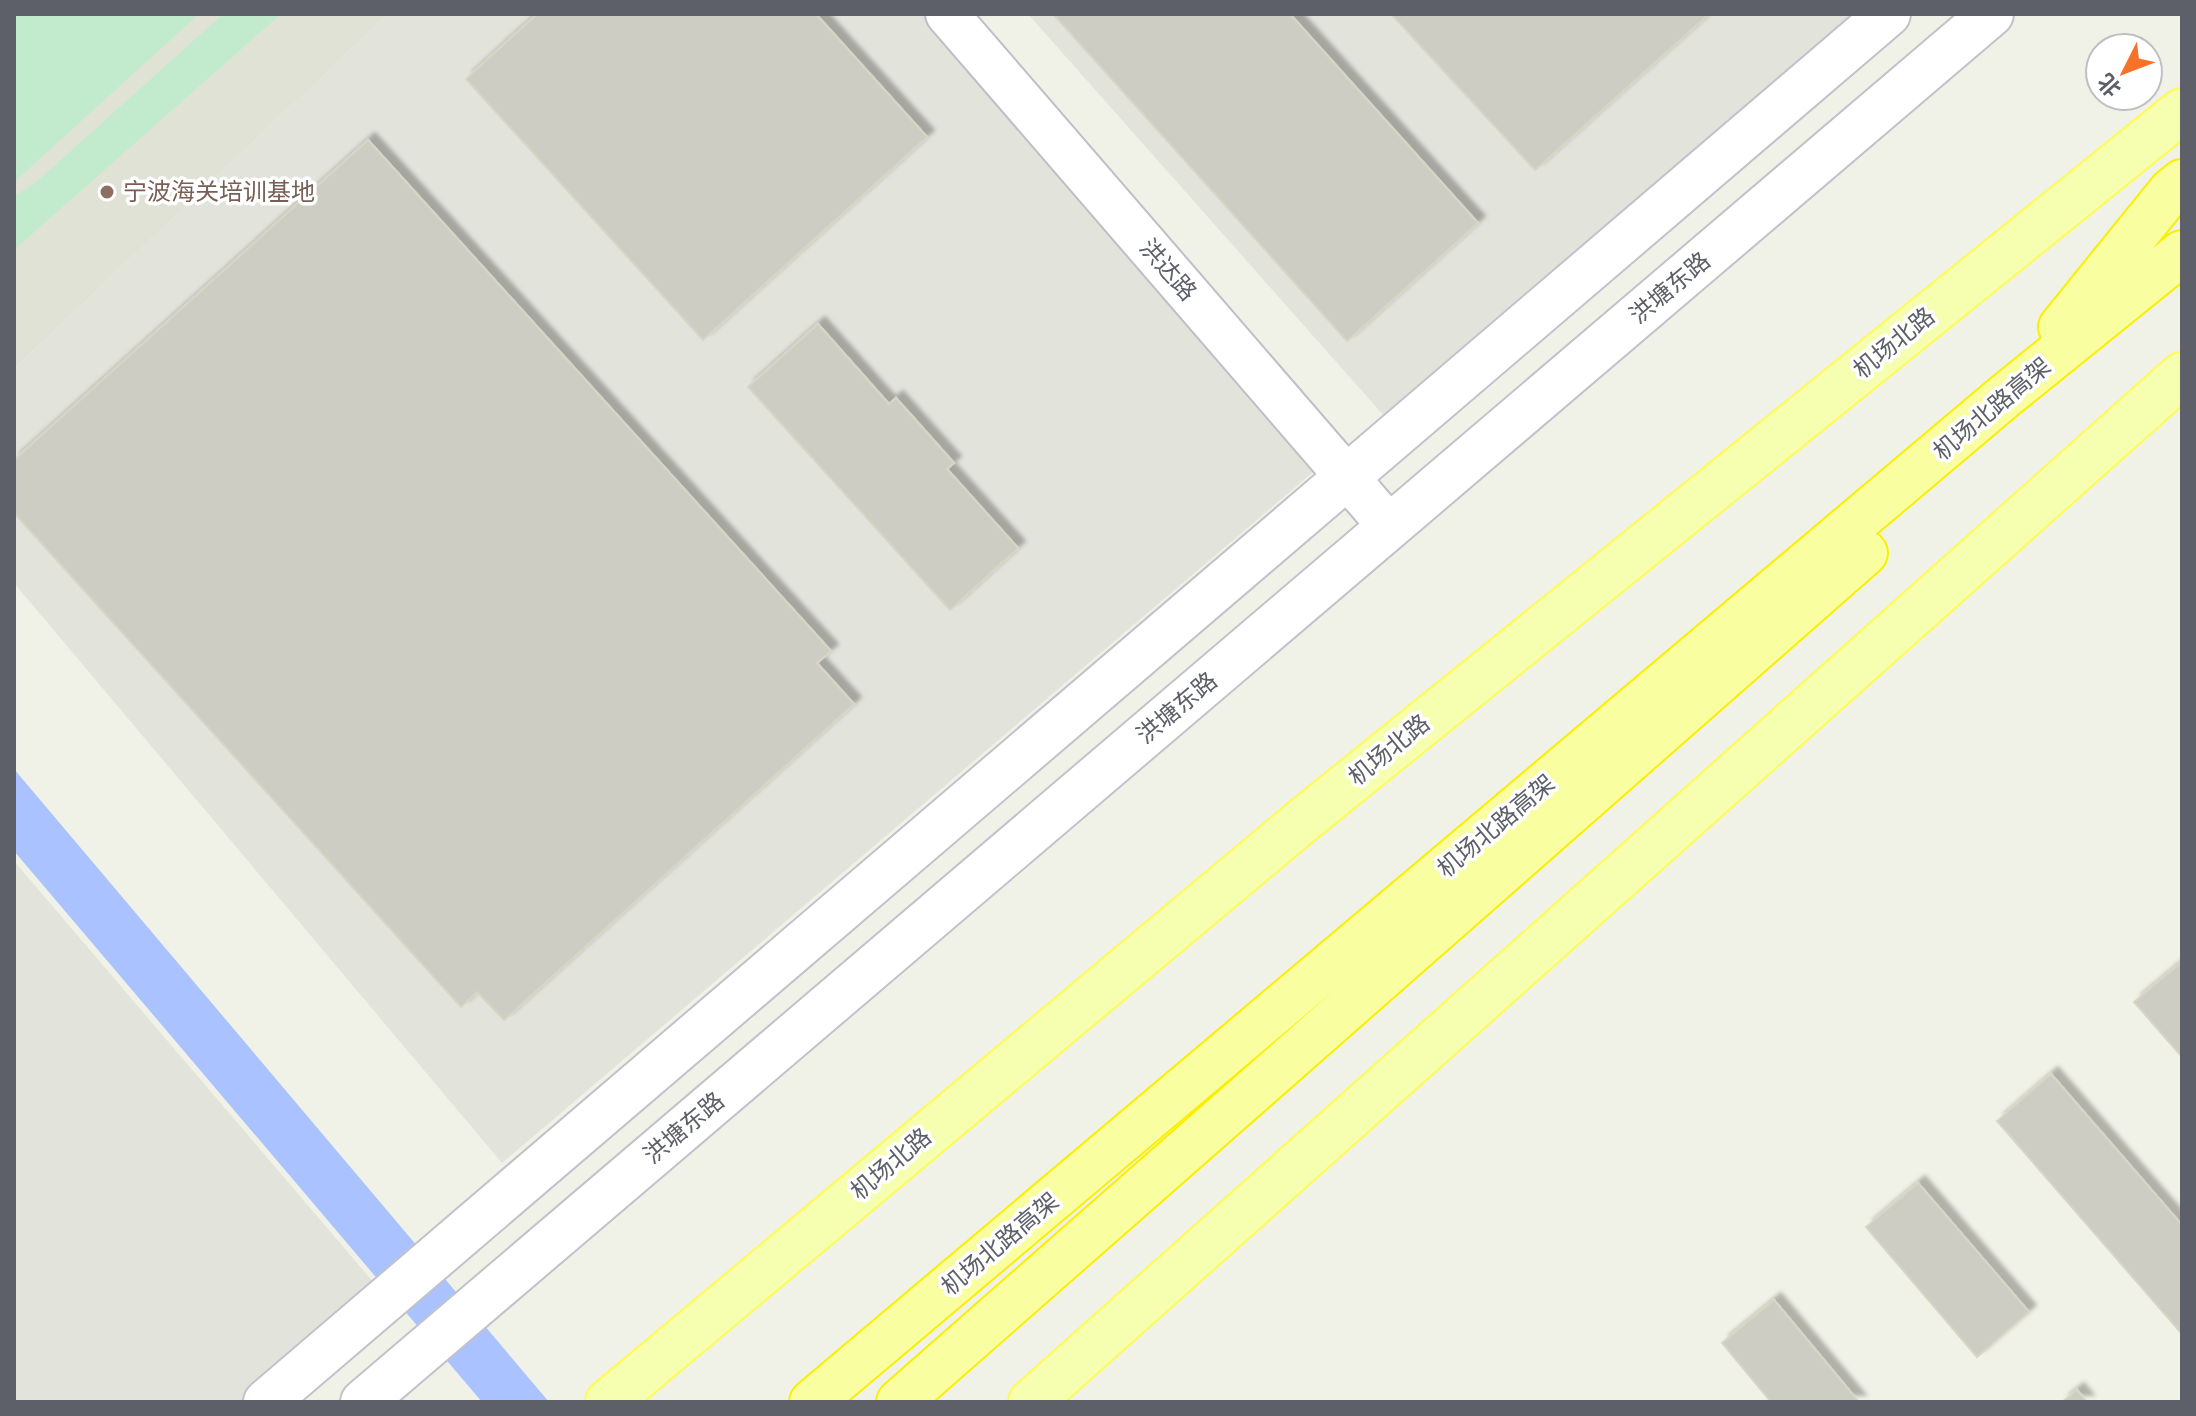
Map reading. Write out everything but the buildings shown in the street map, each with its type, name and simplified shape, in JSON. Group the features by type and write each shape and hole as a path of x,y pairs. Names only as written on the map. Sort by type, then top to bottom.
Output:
{"highway":[{"path":"2005,396 2171,191 2182,182"},
{"name":"机场北路高架","path":"812,1402 2005,396 2182,253"},
{"name":"机场北路高架","path":"899,1402 2182,275"}],"main road":[{"path":"266,1402 1888,14"},
{"name":"洪塘东路","path":"379,1388 1991,14"},
{"name":"机场北路","path":"612,1399 1301,822 2182,111"},
{"path":"1031,1402 2182,375"}],"street":[{"name":"洪达路","path":"947,14 1390,527"}],"shaded area":[{"name":"宁波海关培训基地","path":"14,14 388,14 14,369"},
{"path":"388,14 929,14 1319,467 502,1163 14,583 14,369"},
{"path":"1028,14 1871,14 1393,426"},
{"path":"14,861 375,1284 243,1402 14,1402"}],"green space":[{"path":"14,14 199,14 14,182"},
{"path":"223,14 281,14 14,250 14,196 34,184"}],"water":[{"path":"14,769 549,1402 482,1402 14,851"}],"place":[{"name":"宁波海关培训基地","path":"107,192"}]}
